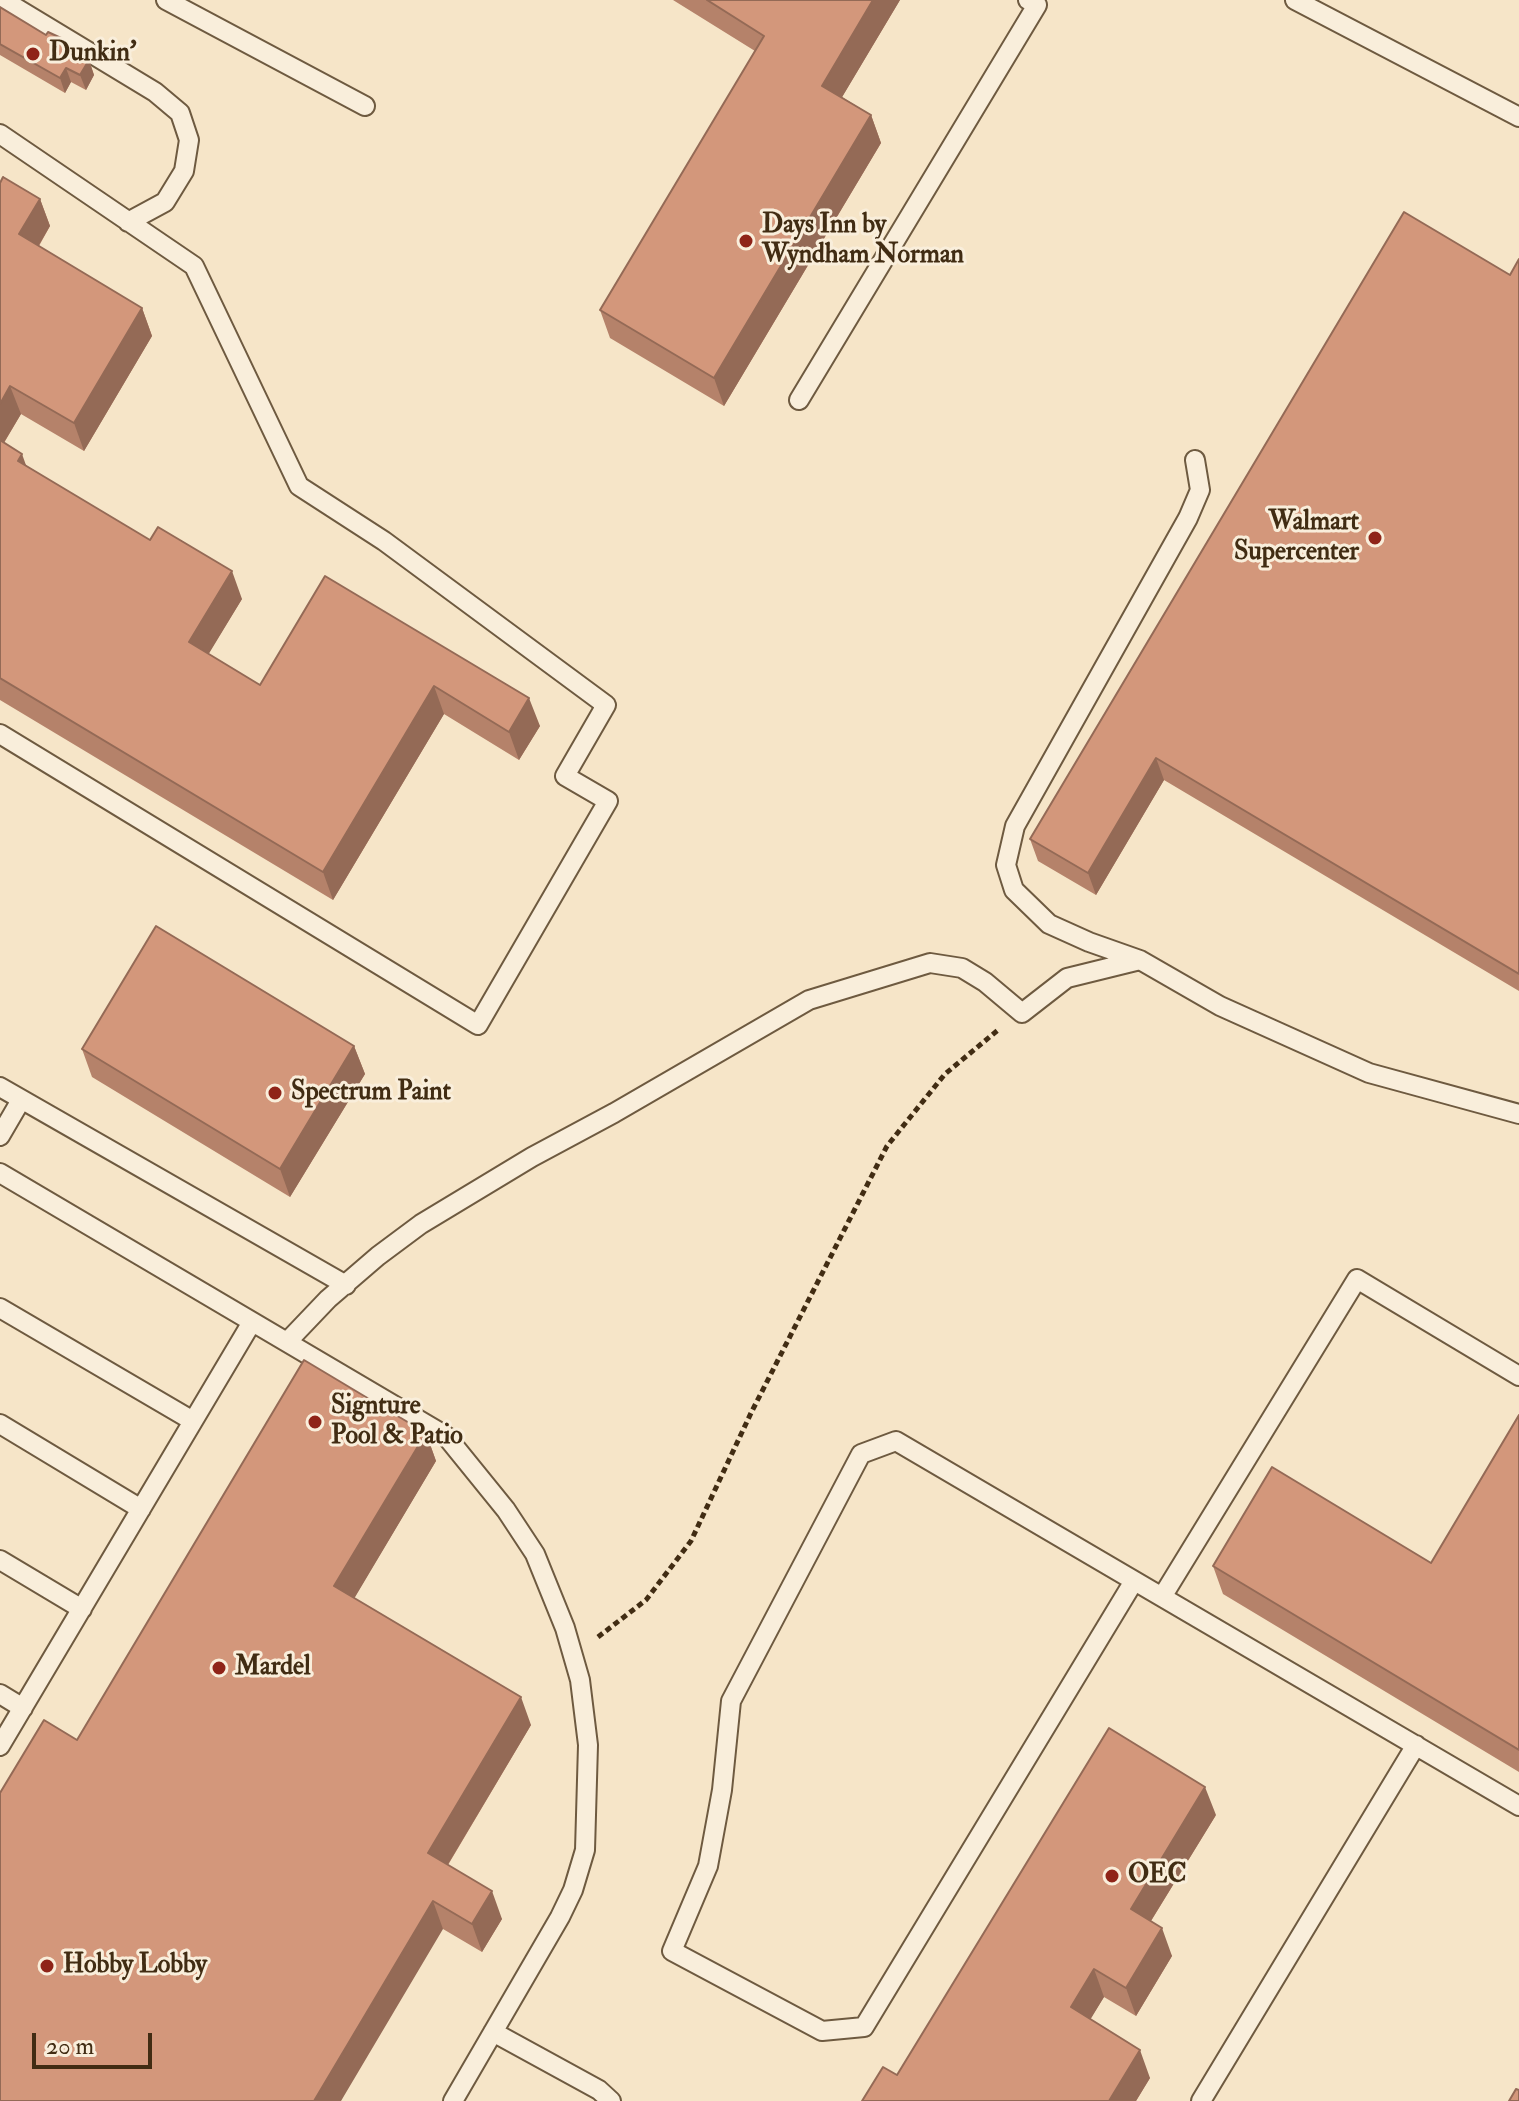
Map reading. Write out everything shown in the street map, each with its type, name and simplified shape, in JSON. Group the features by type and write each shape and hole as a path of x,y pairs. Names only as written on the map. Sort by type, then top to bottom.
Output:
{"lane":[{"path":"3,0 155,92 180,113 189,140 184,171 165,202 128,222"},
{"path":"166,0 365,106"},
{"path":"799,400 1037,5 1028,0"},
{"path":"1295,0 1519,117"},
{"path":"0,134 194,266 299,486 384,541 606,705 565,776 608,801 478,1025 0,734"},
{"path":"1195,460 1200,490 1188,518 1015,826 1006,865 1014,890 1049,924 1140,960 1220,1006 1369,1073 1519,1114"},
{"path":"287,1342 378,1256 434,1217 532,1157 809,1000 930,963 962,968 985,982 1022,1013 1067,978 1140,960"},
{"path":"0,1087 346,1285"},
{"path":"0,1136 21,1100"},
{"path":"0,1173 446,1436 506,1510 535,1554 580,1680 588,1745 585,1850 573,1890 560,1917 453,2101"},
{"path":"1162,1597 1357,1279 1519,1376"},
{"path":"0,1308 193,1421"},
{"path":"0,1746 252,1322"},
{"path":"0,1424 141,1509"},
{"path":"1134,1581 864,2027 822,2031 672,1951 708,1866 722,1790 731,1701 861,1454 896,1441 1519,1806"},
{"path":"0,1560 82,1609"},
{"path":"0,1694 23,1708"},
{"path":"1201,2101 1416,1745"},
{"path":"493,2032 599,2090 611,2101"}],"path":[{"path":"573,1654 646,1600 691,1541 751,1413 887,1146 945,1074 1022,1013"}],"building":[{"name":"Days Inn by Wyndham Norman","path":"707,0 873,0 822,86 871,115 714,378 600,310 764,36"},
{"path":"0,7 46,35 48,32 61,38 59,43 89,60 80,75 66,68 60,78 0,44"},
{"path":"3,177 40,199 19,234 142,308 74,423 10,386 0,404 0,183"},
{"name":"Walmart Supercenter","path":"1404,212 1510,275 1519,259 1519,974 1156,758 1088,873 1030,839"},
{"path":"0,440 22,454 18,461 150,540 158,527 232,571 189,642 260,685 325,576 529,698 509,732 434,686 323,872 0,678"},
{"path":"156,926 354,1046 280,1169 82,1049"},
{"path":"304,1360 426,1433 334,1586 521,1697 428,1853 492,1891 472,1924 433,1901 314,2101 0,2101 0,1793 44,1720 77,1740"},
{"path":"1519,1415 1519,1750 1213,1566 1272,1467 1431,1563"},
{"name":"OEC","path":"1109,1728 1205,1787 1131,1909 1162,1928 1126,1988 1094,1969 1071,2007 1140,2050 1109,2101 862,2101 883,2067 897,2075"},
{"path":"1516,2089 1519,2090 1519,2101 1509,2101"}],"place":[{"name":"Dunkin'","path":"33,54"},
{"name":"Days Inn by Wyndham Norman","path":"746,241"},
{"name":"Walmart Supercenter","path":"1375,538"},
{"name":"Spectrum Paint","path":"275,1093"},
{"name":"Signture Pool & Patio","path":"315,1422"},
{"name":"Mardel","path":"219,1668"},
{"name":"OEC","path":"1112,1876"},
{"name":"Hobby Lobby","path":"47,1966"}]}
